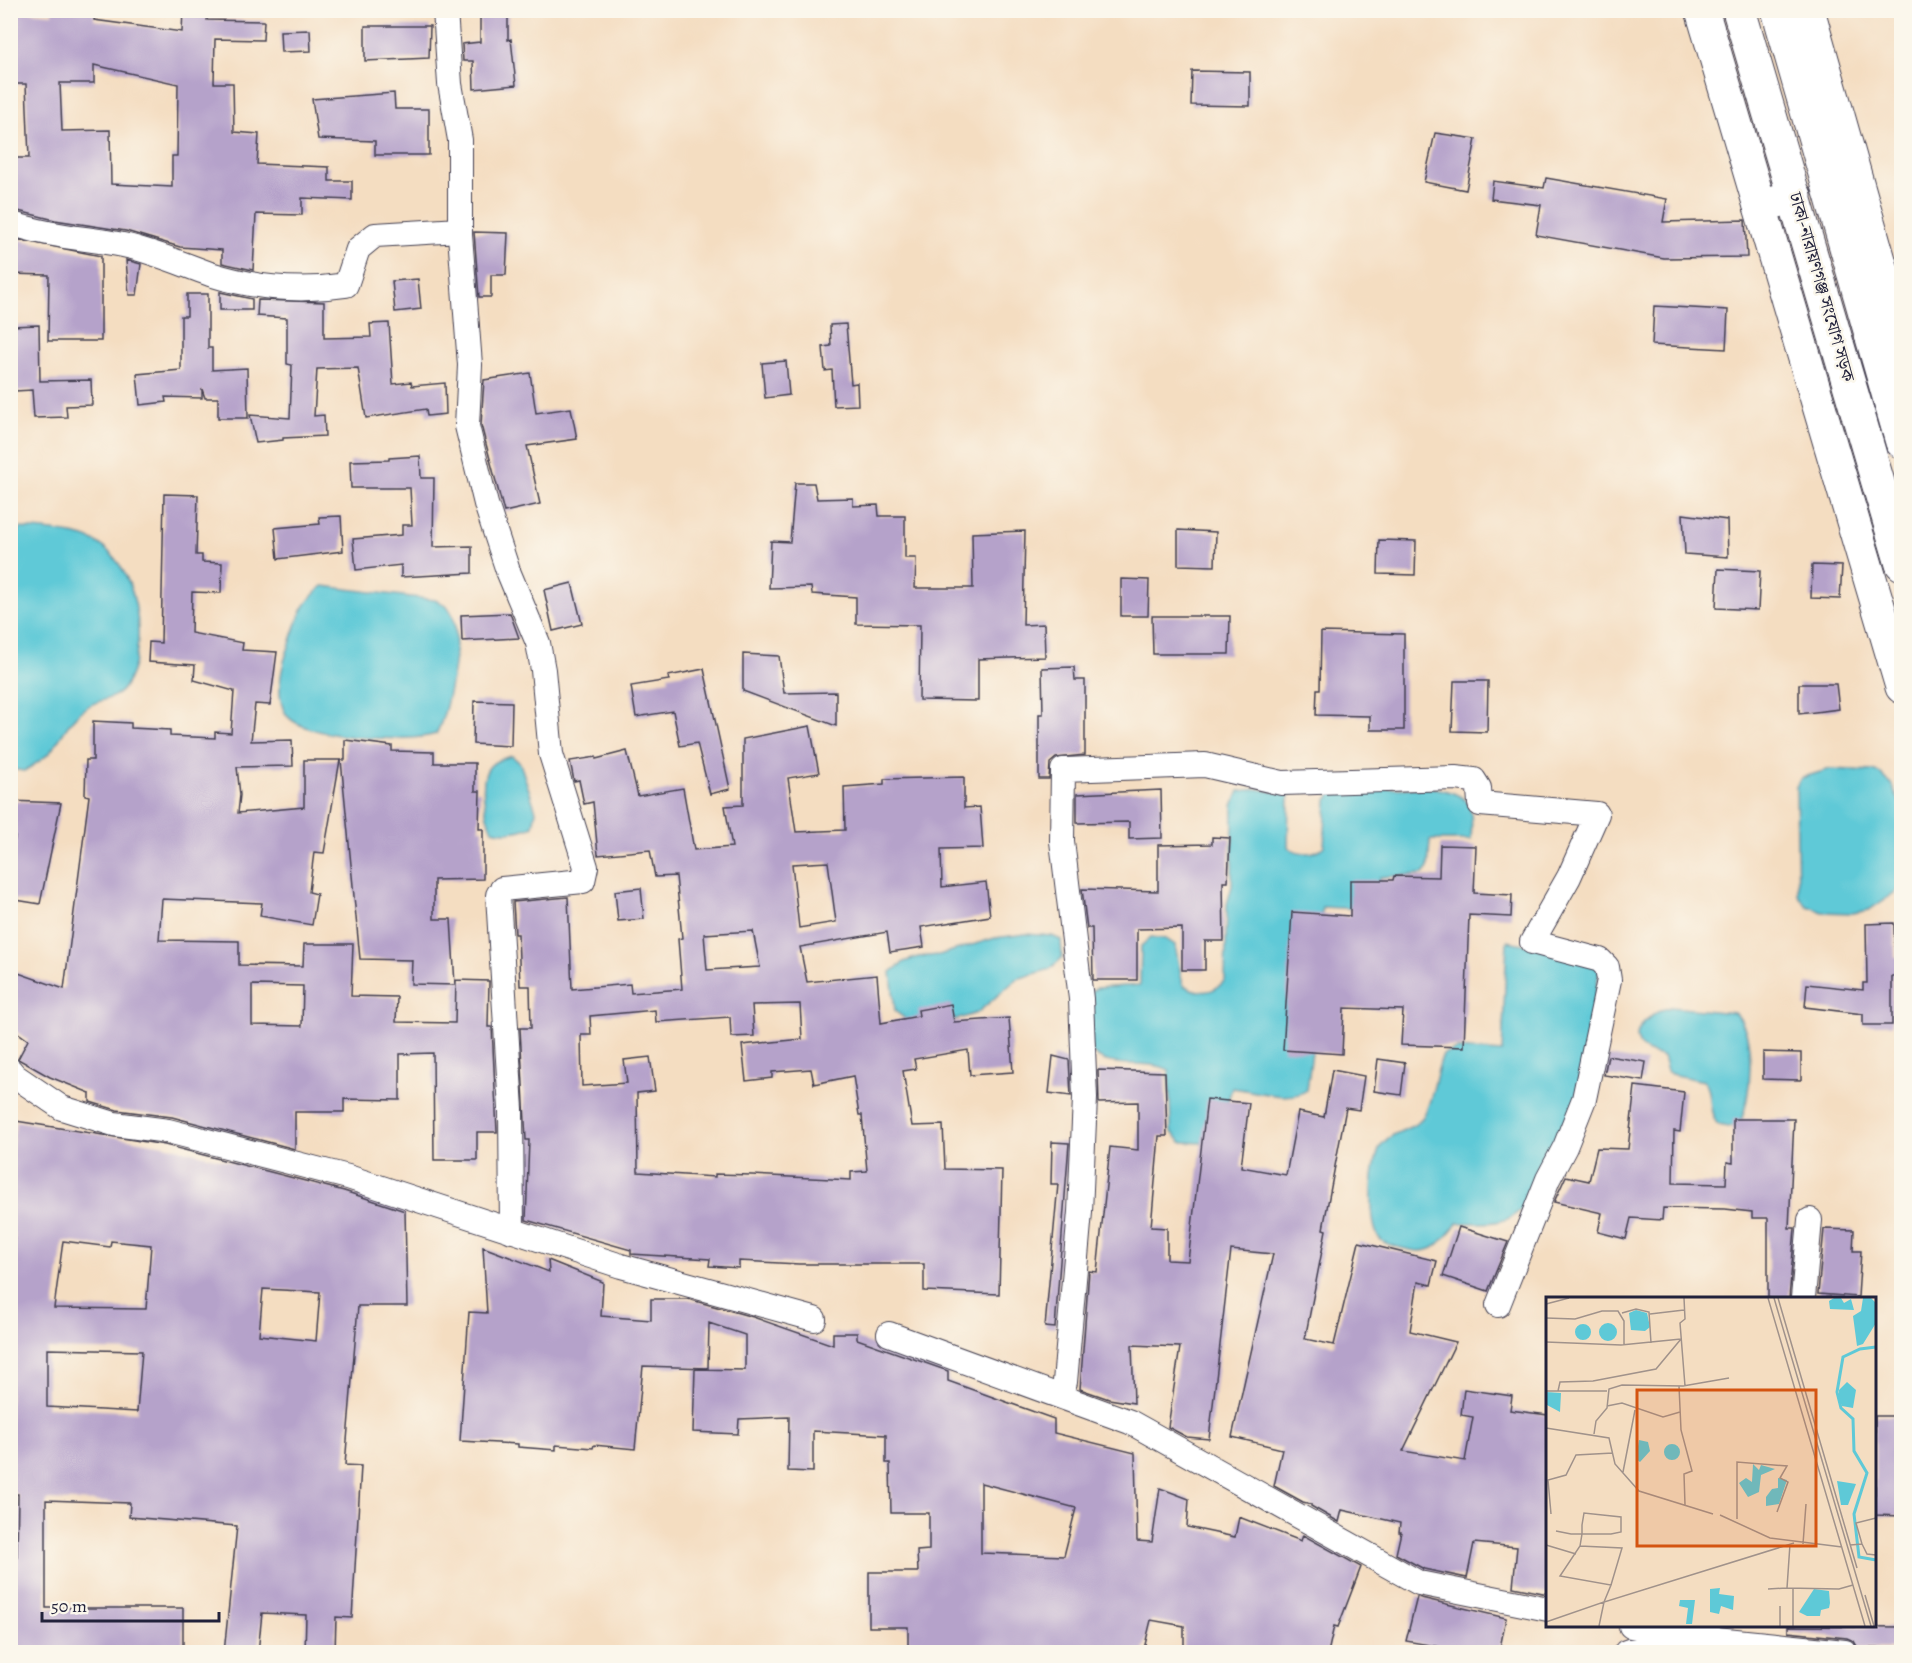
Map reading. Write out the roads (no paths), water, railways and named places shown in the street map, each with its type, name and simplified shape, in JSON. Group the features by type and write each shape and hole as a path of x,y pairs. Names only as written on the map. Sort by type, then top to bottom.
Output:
{"main road":[{"path":"1702,10 1902,687"},
{"name":"ঢাকা-নারায়ণগঞ্জ সংযোগ সড়ক","path":"1739,10 1902,564"},
{"name":"ঢাকা-নারায়ণগঞ্জ সংযোগ সড়ক","path":"1778,10 1837,165 1902,442"},
{"path":"1808,10 1837,165 1902,341"},
{"path":"1760,206 1795,196"}],"street":[{"path":"445,10 450,84 460,140 460,230 470,365 466,426 508,572 537,644 544,680 551,754 586,867 583,881 502,889 498,895 511,1109 512,1231"},
{"path":"10,223 67,238 124,246 214,275 273,287 315,290 346,285 358,249 375,235 460,230"},
{"path":"1065,1382 1080,1212 1085,1098 1081,999 1062,842 1063,770 1205,765 1282,783 1455,778 1473,780 1479,788 1480,804 1597,814 1569,877 1532,942 1600,960 1607,968 1609,980 1584,1099 1565,1148 1548,1179 1498,1305"},
{"path":"10,1070 15,1076 62,1108 114,1124 168,1131 348,1177 621,1266 814,1319"},
{"path":"1803,1297 1810,1220"},
{"path":"889,1334 1130,1422 1419,1583 1546,1609"},
{"path":"1636,1627 1676,1635 1772,1635 1845,1653"},
{"path":"1631,1652 1676,1635"}],"water":[{"path":"20,528 79,536 105,548 119,563 129,583 138,628 137,651 132,671 123,689 116,695 80,712 49,753 24,771 10,769 10,546"},
{"path":"323,586 435,600 448,608 453,618 455,650 450,690 436,734 422,737 381,738 333,734 296,723 286,714 280,698 280,679 284,661 305,605"},
{"path":"512,756 520,763 536,811 533,826 513,832 492,830 485,807 484,779 492,764"},
{"path":"1830,769 1873,771 1881,774 1891,784 1901,804 1901,888 1869,910 1853,913 1822,912 1807,906 1798,895 1796,787 1801,778"},
{"path":"1435,788 1457,794 1468,804 1471,818 1471,840 1430,840 1428,868 1423,874 1380,877 1379,910 1322,907 1315,1029 1307,1090 1299,1094 1281,1096 1232,1088 1227,1104 1203,1143 1181,1142 1171,1131 1169,1070 1149,1065 1107,1061 1091,1051 1091,992 1097,988 1140,985 1141,946 1151,937 1166,939 1175,945 1183,985 1195,990 1211,991 1225,980 1227,904 1232,886 1233,806 1239,791 1258,789 1289,795 1288,847 1311,853 1324,846 1327,800 1335,789"},
{"path":"1026,934 1052,936 1061,940 1062,958 1050,969 1017,979 977,1013 952,1021 911,1023 895,1011 891,972 904,962 918,957 939,955 995,938"},
{"path":"1507,941 1535,946 1600,967 1577,1098 1525,1205 1518,1212 1503,1221 1458,1223 1438,1244 1427,1250 1411,1250 1387,1244 1376,1232 1373,1221 1373,1176 1379,1150 1388,1138 1415,1124 1424,1115 1443,1054 1457,1049 1502,1052"},
{"path":"1670,1007 1734,1013 1741,1021 1749,1049 1750,1066 1747,1099 1739,1124 1728,1127 1718,1125 1712,1113 1709,1091 1704,1081 1671,1074 1667,1071 1663,1057 1642,1048 1638,1041 1638,1034 1644,1022 1657,1012"}]}
